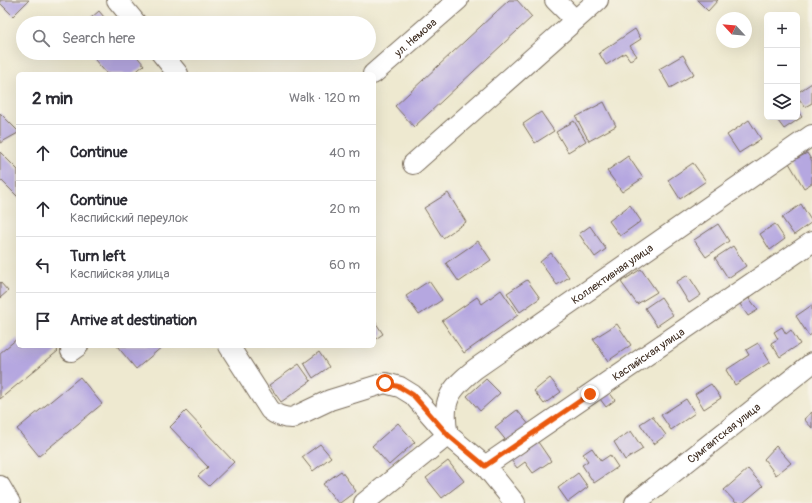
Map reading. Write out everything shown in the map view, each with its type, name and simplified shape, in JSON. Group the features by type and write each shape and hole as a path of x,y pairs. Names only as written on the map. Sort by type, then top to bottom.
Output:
{"street":[{"path":"117,0 130,16"},
{"name":"ул. Немова","path":"375,72 458,0"},
{"path":"555,0 575,20"},
{"path":"413,164 598,0"},
{"path":"167,60 176,72"},
{"name":"Коллективная улица","path":"448,435 445,414 446,404 450,394 462,380 475,369 812,135"},
{"name":"Каспийская улица","path":"485,466 812,242"},
{"path":"231,348 270,410 275,414 287,418 292,418 330,400 385,383 400,387 413,395 448,435 485,466 515,503"},
{"name":"Сумгаитская улица","path":"635,503 812,363"},
{"path":"364,503 448,435"},
{"path":"0,486 10,503"}],"building":[{"path":"0,0 29,0 13,16 0,3"},
{"path":"509,0 517,0 532,17 414,127 395,106"},
{"path":"697,0 718,0 708,11"},
{"path":"99,11 103,16 93,16"},
{"path":"635,29 641,39 630,46 637,56 630,60 625,53 606,65 599,53"},
{"path":"683,55 694,74 670,88 659,69"},
{"path":"95,60 140,60 144,65 135,72 105,72"},
{"path":"812,83 812,103 805,107 800,100 800,91"},
{"path":"604,102 616,126 589,141 576,117"},
{"path":"541,112 554,131 535,143 523,124"},
{"path":"0,113 16,129 16,134 0,143"},
{"path":"749,120 761,139 739,153 727,135"},
{"path":"777,120 798,120 784,129"},
{"path":"574,121 586,141 568,152 556,132"},
{"path":"0,152 16,168 16,195 2,181 0,182"},
{"path":"807,153 812,161 812,183 804,188 789,163"},
{"path":"628,156 643,178 622,192 607,171"},
{"path":"693,163 706,181 680,199 668,180"},
{"path":"448,193 466,222 443,238 424,208"},
{"path":"801,204 812,222 794,235 782,218"},
{"path":"630,205 641,221 620,236 609,221"},
{"path":"718,224 729,241 706,257 694,240"},
{"path":"775,224 785,239 770,250 760,234"},
{"path":"590,226 606,249 595,257 579,234"},
{"path":"478,241 491,260 459,282 446,263"},
{"path":"733,246 746,266 728,278 715,258"},
{"path":"551,253 569,277 557,285 540,262"},
{"path":"641,269 657,292 637,304 621,282"},
{"path":"688,275 701,295 689,303 676,282"},
{"path":"527,280 540,298 520,312 507,293"},
{"path":"429,281 442,300 419,315 406,296"},
{"path":"0,282 8,291 0,298"},
{"path":"501,290 518,315 464,353 442,321 477,297 482,304"},
{"path":"661,297 673,315 657,326 645,308"},
{"path":"749,298 758,310 748,316 740,304"},
{"path":"812,305 812,334 809,336 796,316"},
{"path":"376,323 383,334 376,339"},
{"path":"617,324 631,345 608,361 593,339"},
{"path":"782,327 786,334 791,330 800,344 780,357 771,343 778,339 774,332"},
{"path":"16,340 16,348 56,348 58,351 0,399 0,353"},
{"path":"758,343 770,362 735,385 726,370 749,355 746,350"},
{"path":"119,348 161,348 136,369"},
{"path":"319,352 329,367 313,378 304,363"},
{"path":"299,364 311,381 281,402 269,385"},
{"path":"80,377 102,404 39,456 17,429"},
{"path":"550,378 561,392 544,404 534,391"},
{"path":"486,379 500,393 480,411 467,396"},
{"path":"711,384 721,398 704,409 695,394"},
{"path":"606,388 615,400 606,407 597,395"},
{"path":"686,399 695,413 671,430 661,415"},
{"path":"517,410 530,426 508,443 495,427"},
{"path":"186,411 234,462 209,486 198,476 208,467 170,427"},
{"path":"812,412 812,428 804,419"},
{"path":"652,416 666,435 654,444 640,424"},
{"path":"398,423 415,442 389,465 372,446"},
{"path":"631,431 643,449 625,460 614,442"},
{"path":"538,442 551,461 533,473 525,462 517,468 508,456 524,445 528,449"},
{"path":"320,444 331,457 313,471 302,457"},
{"path":"776,446 791,463 776,475 764,459"},
{"path":"592,448 601,461 610,455 618,467 594,483 582,465 588,461 583,454"},
{"path":"448,461 464,481 442,498 426,478"},
{"path":"748,469 763,486 743,503 736,503 724,490"},
{"path":"341,471 356,491 338,503 323,484"},
{"path":"578,473 588,487 568,502 558,488"}],"route":[{"path":"385,383 400,387 413,395 448,435 485,466 590,394"}]}
